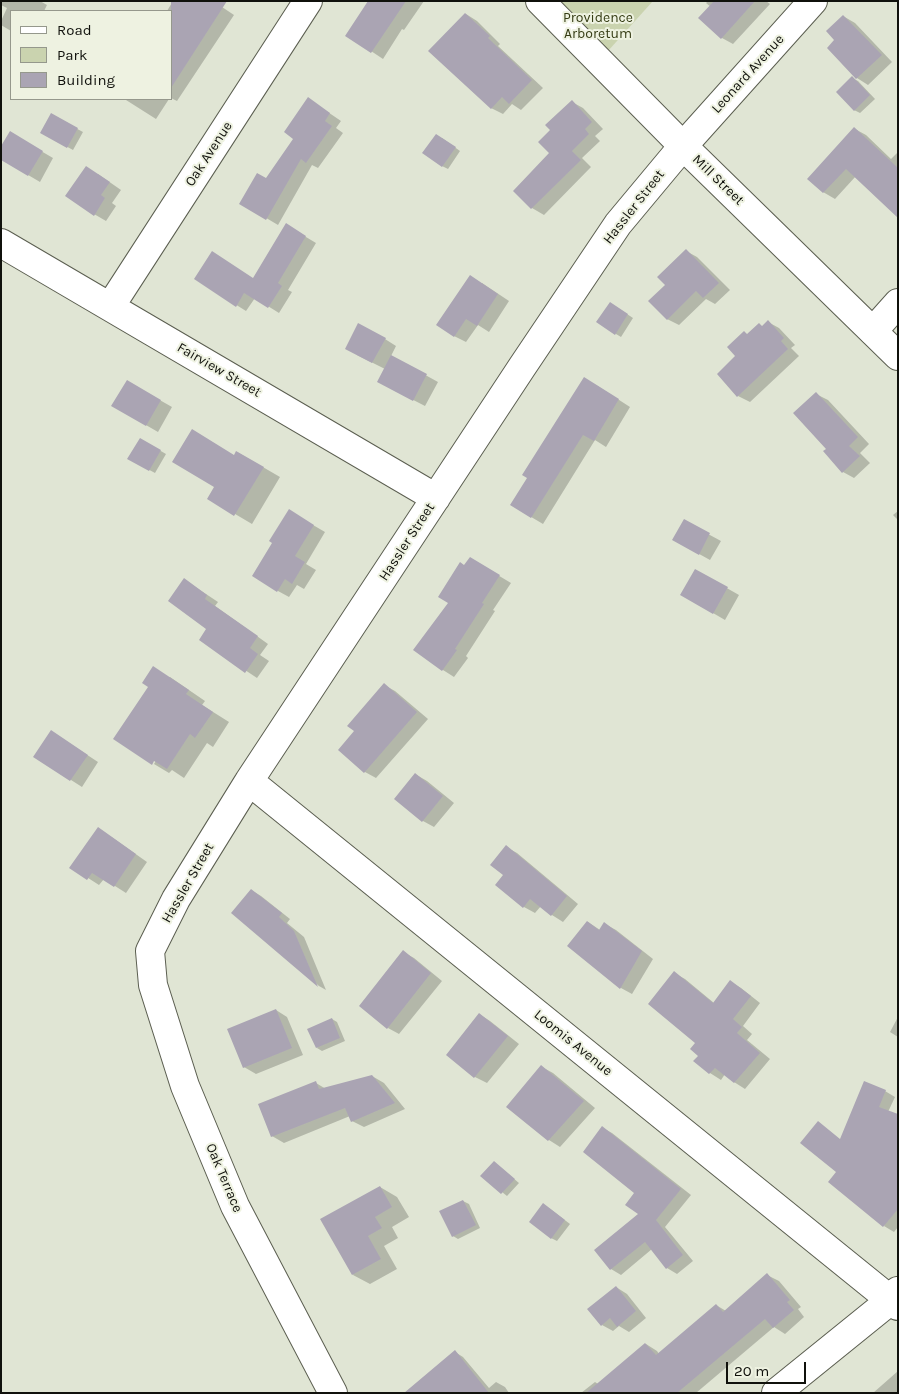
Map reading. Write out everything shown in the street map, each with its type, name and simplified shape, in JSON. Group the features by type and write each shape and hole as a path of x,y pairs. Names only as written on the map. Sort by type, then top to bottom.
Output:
{"street":[{"name":"Oak Avenue","path":"110,307 308,1"},
{"name":"Mill Street","path":"540,1 683,146 898,356"},
{"name":"Leonard Avenue","path":"683,146 813,1"},
{"name":"Hassler Street","path":"150,951 176,899 249,781 436,498 618,224 683,146"},
{"name":"Fairview Street","path":"1,243 436,498"},
{"path":"873,331 898,303"},
{"name":"Loomis Avenue","path":"249,781 896,1299"},
{"name":"Oak Terrace","path":"150,951 152,985 185,1086 235,1206 333,1393"},
{"path":"776,1393 896,1299"}],"green space":[{"name":"Providence Arboretum","path":"540,1 653,1 599,61"}],"building":[{"path":"171,1 227,1 172,86 172,10"},
{"path":"368,1 406,1 371,53 345,36"},
{"path":"714,1 755,1 721,39 698,18"},
{"path":"465,13 532,80 509,104 502,97 491,109 428,51"},
{"path":"843,15 882,55 856,79 827,48 834,40 826,31"},
{"path":"852,76 870,95 854,111 836,92"},
{"path":"308,97 330,113 325,121 332,126 306,163 301,159 266,220 239,204 257,173 266,178 293,139 284,132"},
{"path":"572,100 592,122 585,129 589,134 572,151 581,160 531,209 513,191 549,153 538,142 550,130 545,125"},
{"path":"51,113 78,128 67,148 40,133"},
{"path":"854,127 898,168 898,218 846,169 823,193 807,179"},
{"path":"10,131 43,151 28,176 1,160 1,146"},
{"path":"436,134 456,147 442,167 422,153"},
{"path":"86,166 110,182 101,195 105,198 94,216 65,196"},
{"path":"286,223 306,236 278,283 282,286 268,308 244,293 236,307 194,279 212,251 253,278"},
{"path":"686,249 719,283 703,298 696,291 667,320 648,301 665,285 657,277"},
{"path":"470,275 498,294 477,326 466,319 454,337 436,325"},
{"path":"610,302 628,314 615,335 596,322"},
{"path":"768,320 784,338 781,341 788,349 737,397 717,374 735,356 727,347 744,331 747,334 759,323 762,326"},
{"path":"358,323 386,338 372,363 345,349"},
{"path":"391,355 427,374 413,401 377,382"},
{"path":"584,377 619,399 594,441 583,435 531,518 510,505 527,478 522,475"},
{"path":"127,380 161,400 146,426 111,406"},
{"path":"816,392 858,437 849,446 860,456 842,473 823,451 826,449 793,413"},
{"path":"192,429 234,455 236,451 264,467 234,516 207,499 214,487 172,462"},
{"path":"140,438 161,450 149,471 127,459"},
{"path":"289,509 314,525 295,556 305,562 292,584 285,579 277,592 252,576 272,543 269,541"},
{"path":"684,519 710,533 699,555 672,540"},
{"path":"470,557 500,575 455,649 457,650 442,671 413,650 448,603 438,597 460,562 464,565"},
{"path":"695,569 728,587 713,614 680,595"},
{"path":"184,578 207,595 205,599 258,636 250,648 258,654 245,673 199,640 206,629 168,601"},
{"path":"153,666 189,690 186,694 213,712 195,738 190,734 167,769 154,761 152,765 113,739 148,687 142,683"},
{"path":"384,683 417,712 364,773 338,750 354,731 347,726"},
{"path":"51,730 88,755 70,781 33,757"},
{"path":"415,773 443,796 422,822 394,799"},
{"path":"98,827 136,854 114,887 92,873 87,880 69,868"},
{"path":"506,845 567,896 551,916 530,899 523,908 495,885 503,875 490,865"},
{"path":"251,889 282,913 279,917 294,931 318,987 231,913"},
{"path":"587,921 599,930 604,922 642,951 620,989 567,946"},
{"path":"403,950 431,973 387,1029 359,1006"},
{"path":"674,971 713,1003 730,980 751,996 733,1019 742,1027 737,1033 760,1053 734,1083 715,1068 709,1074 693,1061 698,1056 690,1049 695,1043 648,1004"},
{"path":"276,1009 292,1048 243,1068 227,1029"},
{"path":"479,1013 508,1036 474,1078 446,1055"},
{"path":"332,1018 340,1038 316,1048 307,1029"},
{"path":"541,1065 584,1101 548,1141 506,1107"},
{"path":"372,1075 395,1103 351,1122 345,1108 271,1137 258,1104 316,1081 319,1089"},
{"path":"864,1081 886,1090 879,1107 898,1114 898,1209 883,1227 828,1182 836,1172 800,1143 818,1121 840,1139"},
{"path":"602,1126 681,1189 656,1220 683,1255 666,1269 645,1242 610,1270 594,1250 638,1214 625,1205 634,1193 583,1152"},
{"path":"494,1161 515,1179 501,1194 480,1176"},
{"path":"380,1186 392,1207 375,1217 382,1228 368,1236 381,1259 352,1275 320,1219"},
{"path":"463,1200 476,1225 452,1237 439,1211"},
{"path":"543,1203 565,1220 551,1239 529,1222"},
{"path":"767,1273 790,1300 787,1302 794,1310 773,1328 765,1319 677,1393 586,1393 645,1343 656,1355 716,1304 723,1312"},
{"path":"616,1286 636,1311 617,1327 610,1318 601,1326 587,1309"},
{"path":"455,1350 489,1393 404,1393"}]}
